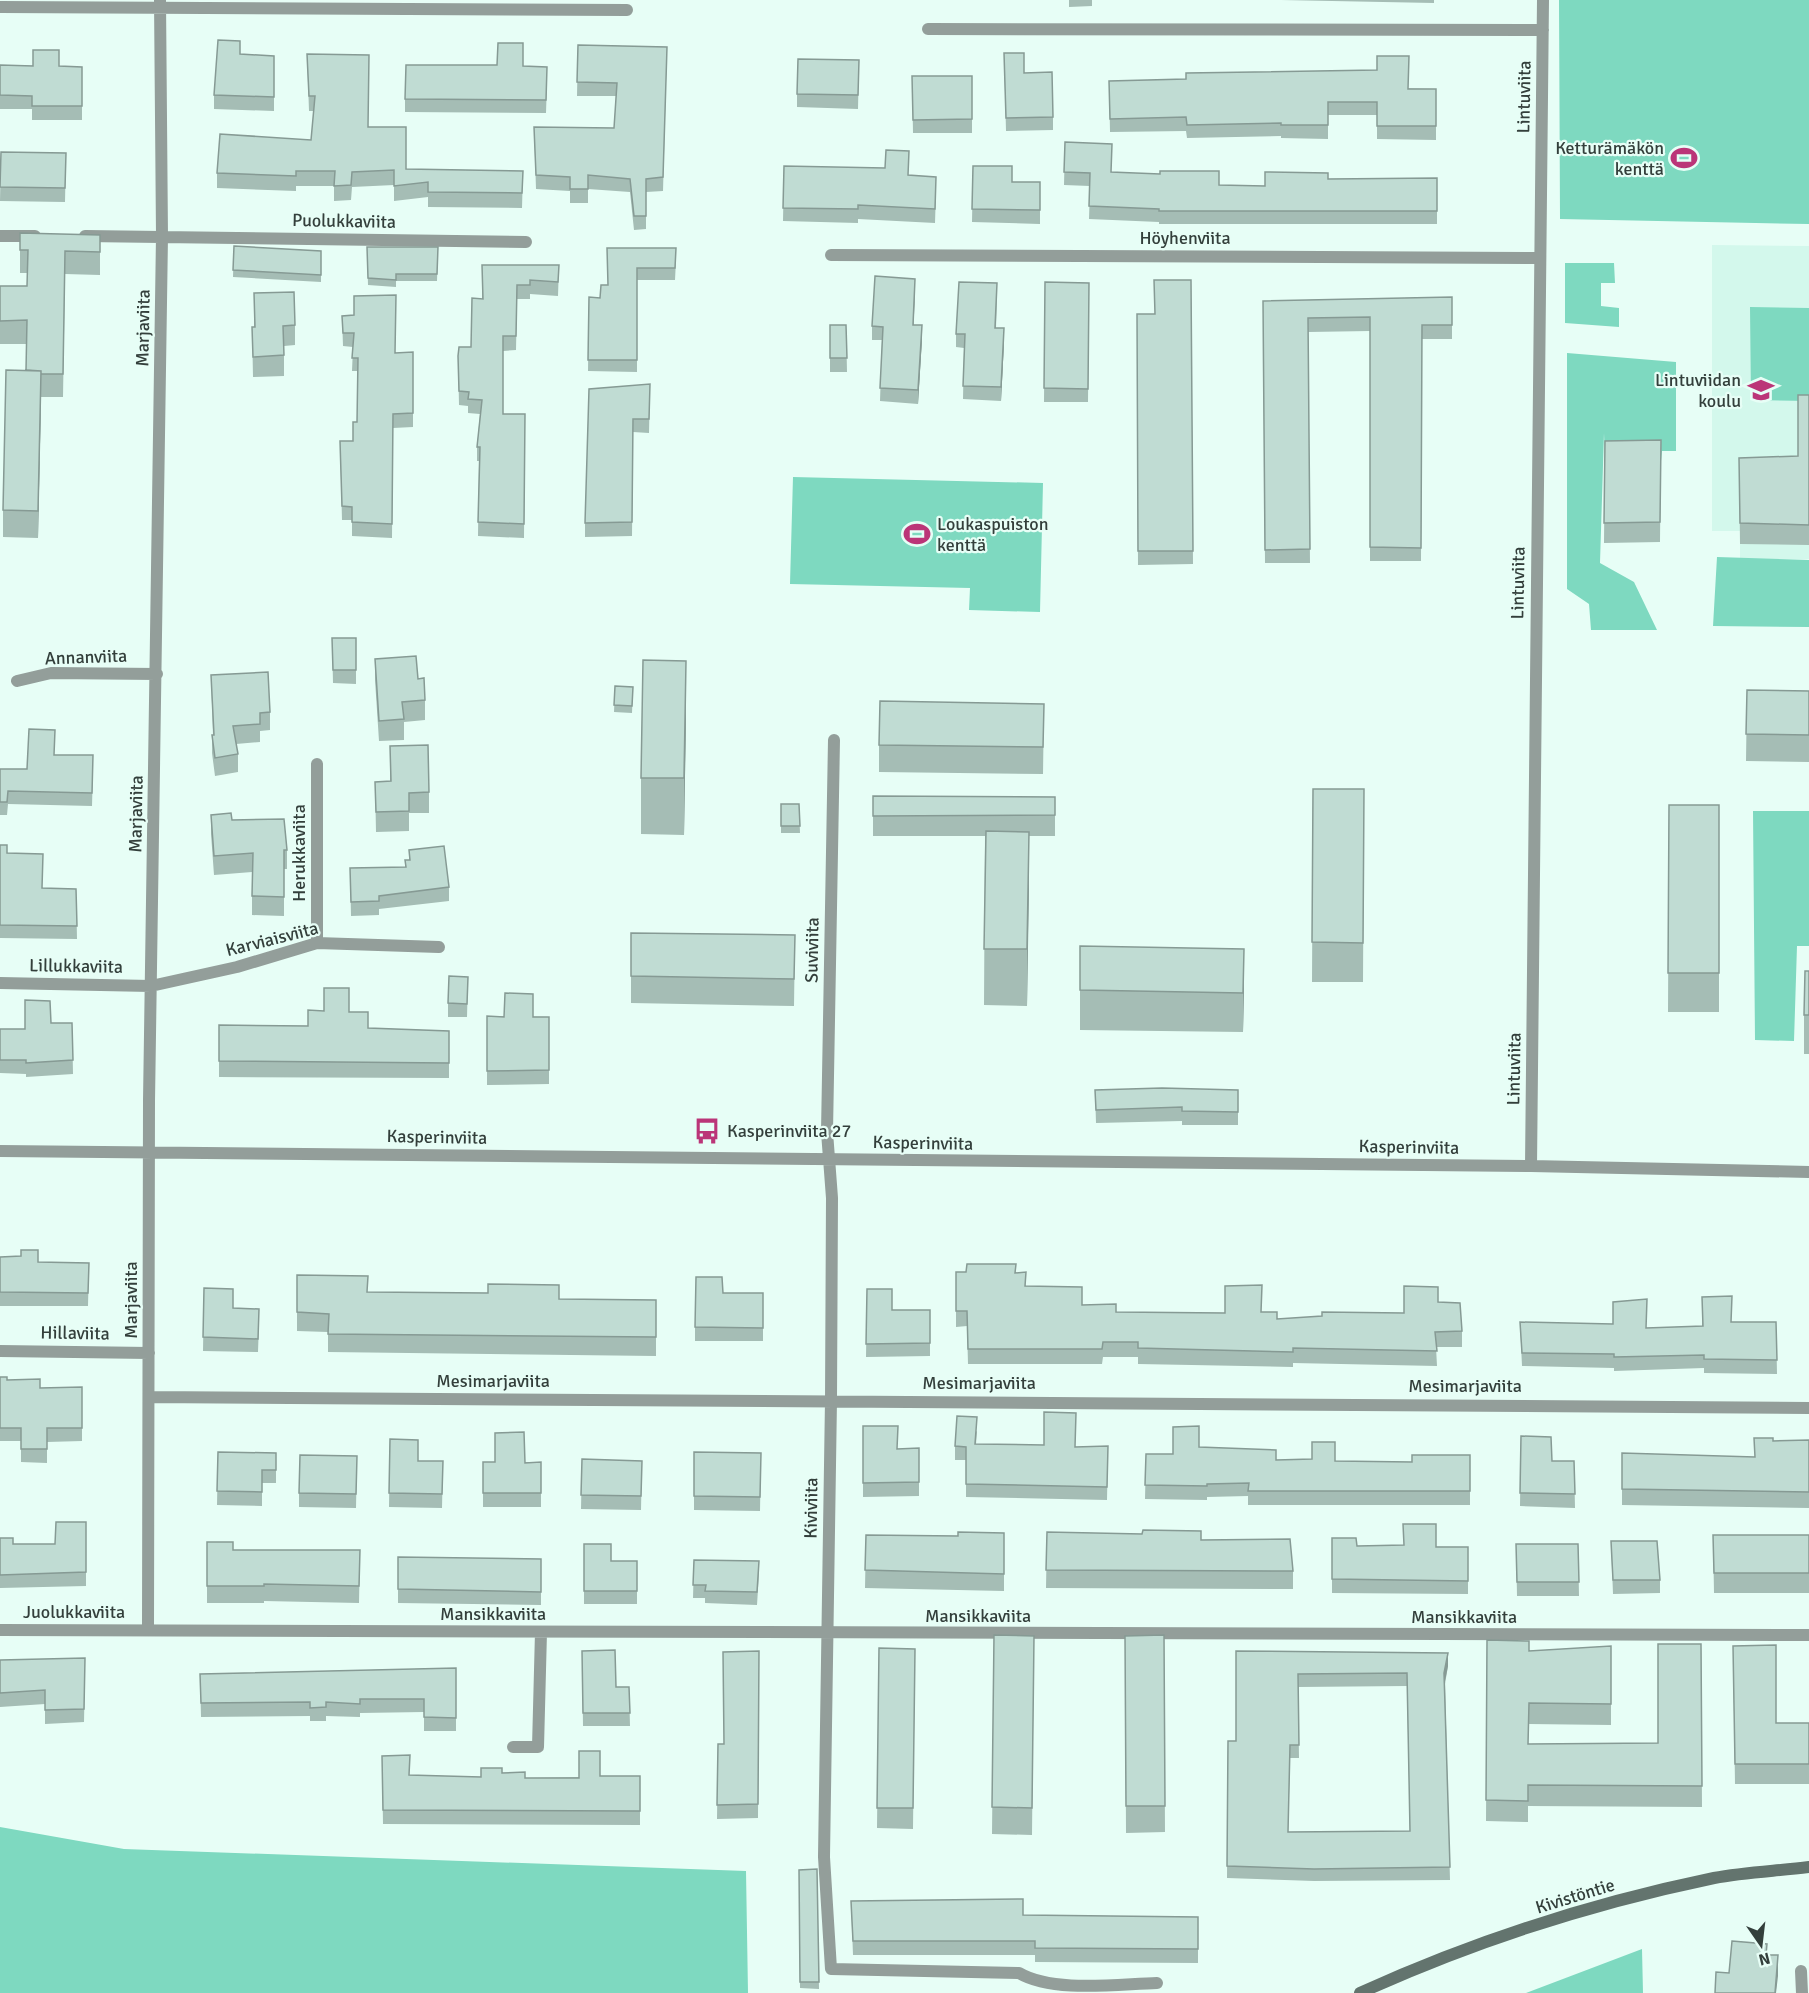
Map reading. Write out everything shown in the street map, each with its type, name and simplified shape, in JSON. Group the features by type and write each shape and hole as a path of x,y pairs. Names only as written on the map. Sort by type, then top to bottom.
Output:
{"main road":[{"name":"Kivistöntie","path":"1360,1993 1487,1942 1601,1905 1716,1878 1809,1867"}],"street":[{"name":"Lintuviita","path":"1531,1166 1543,0"},
{"path":"0,7 160,3 627,9"},
{"name":"Marjaviita","path":"148,1629 151,986 162,236 160,3"},
{"path":"928,29 1543,30"},
{"path":"0,236 46,236"},
{"name":"Puolukkaviita","path":"70,236 526,242"},
{"name":"Höyhenviita","path":"831,255 1540,258"},
{"name":"Annanviita","path":"17,681 51,673 157,674"},
{"name":"Suviviita","path":"830,1160 828,1132 834,740"},
{"name":"Herukkaviita","path":"317,764 317,943"},
{"name":"Karviaisviita","path":"151,986 237,967 317,943 439,947"},
{"name":"Lillukkaviita","path":"0,983 151,986"},
{"name":"Kasperinviita","path":"0,1152 1531,1166 1809,1172"},
{"name":"Kiviviita","path":"830,1160 832,1197 831,1400 824,1857 831,1970 1019,1973 1034,1982 1069,1985 1157,1983"},
{"name":"Hillaviita","path":"0,1351 149,1353"},
{"name":"Mesimarjaviita","path":"149,1397 1809,1408"},
{"name":"Juolukkaviita","path":"0,1630 148,1629"},
{"name":"Mansikkaviita","path":"148,1629 826,1634 1809,1635"},
{"path":"513,1747 538,1747 541,1632"},
{"path":"1802,1971 1802,1993"}],"shaded area":[{"name":"Lintuviidan koulu","path":"1712,245 1809,246 1809,559 1740,559 1740,531 1712,531"}],"green space":[{"name":"Ketturämäkön kenttä","path":"1559,0 1809,0 1809,224 1560,219"},
{"path":"1565,263 1614,263 1615,283 1601,283 1601,306 1619,308 1619,327 1565,323"},
{"path":"1750,307 1809,308 1809,401 1751,400"},
{"path":"1567,353 1676,362 1676,451 1662,451 1661,461 1605,461 1604,433 1600,563 1634,582 1657,630 1591,630 1589,604 1567,589"},
{"name":"Loukaspuiston kenttä","path":"793,477 1043,483 1040,612 969,610 970,588 790,584"},
{"path":"1717,557 1809,560 1809,627 1713,626"},
{"path":"1753,811 1809,811 1809,946 1797,946 1794,1041 1755,1040"},
{"path":"0,1827 124,1849 746,1871 748,1993 0,1993"},
{"path":"1642,1949 1643,1993 1526,1993"}],"building":[{"path":"218,40 240,41 240,54 274,56 274,97 214,95"},
{"path":"498,43 523,43 523,66 547,67 546,100 405,99 406,65 497,65"},
{"path":"578,45 667,47 663,177 646,179 646,216 634,216 630,179 588,175 588,189 570,189 570,177 536,175 534,127 614,128 617,83 577,82"},
{"path":"33,50 59,50 59,66 82,67 82,106 32,106 32,96 0,95 0,65 33,66"},
{"path":"1004,53 1024,53 1024,73 1052,72 1053,117 1006,118"},
{"path":"307,54 369,55 368,127 406,127 406,169 523,171 522,193 428,192 428,182 394,186 394,170 352,172 351,185 334,186 335,171 296,171 296,176 217,173 220,134 311,140 315,96 309,96"},
{"path":"1377,56 1409,56 1408,89 1436,89 1436,126 1377,126 1377,102 1328,102 1328,125 1281,125 1281,123 1187,125 1186,117 1110,119 1109,81 1186,79 1186,73 1377,70"},
{"path":"798,59 859,60 858,95 797,94"},
{"path":"912,76 972,76 972,119 913,120"},
{"path":"1065,142 1112,144 1111,172 1160,174 1160,171 1219,171 1219,185 1265,186 1265,172 1328,173 1328,179 1437,178 1437,211 1159,211 1159,209 1089,206 1090,173 1064,172"},
{"path":"886,150 909,151 908,175 936,177 935,209 858,205 858,209 783,208 784,166 885,168"},
{"path":"1,152 66,153 65,188 0,187"},
{"path":"973,166 1012,166 1012,182 1040,182 1040,210 972,209"},
{"path":"20,233 100,235 100,252 65,251 63,374 41,374 41,371 26,370 27,320 0,321 0,286 27,286 28,250 20,250"},
{"path":"234,246 321,251 321,275 233,270"},
{"path":"367,247 438,247 437,274 396,274 396,280 368,278"},
{"path":"607,248 676,248 675,268 637,268 637,360 588,360 589,297 600,298 601,285 608,285"},
{"path":"482,265 559,265 558,282 530,280 530,285 517,285 516,336 503,336 503,414 525,414 524,524 478,522 480,447 477,447 482,400 468,399 469,392 459,391 458,356 459,347 471,347 472,298 483,299"},
{"path":"875,276 915,279 913,325 922,325 918,390 880,388 883,327 872,326"},
{"path":"1154,280 1191,280 1193,551 1138,551 1137,314 1155,314"},
{"path":"959,282 997,283 995,328 1004,328 1001,387 963,386 965,334 956,334"},
{"path":"1045,282 1089,283 1088,389 1044,388"},
{"path":"294,292 295,325 283,326 284,355 253,357 254,293"},
{"path":"396,295 395,353 413,352 413,413 393,414 392,524 352,522 352,507 342,506 340,441 353,441 353,422 357,422 358,358 352,358 354,333 343,333 342,316 354,315 354,296"},
{"path":"1452,297 1452,325 1422,325 1421,548 1370,547 1370,317 1308,318 1310,549 1265,550 1263,301"},
{"path":"830,325 846,325 847,358 830,358"},
{"path":"6,370 41,371 38,511 3,510"},
{"path":"650,384 649,419 633,419 632,522 585,523 589,389"},
{"path":"1798,395 1809,395 1809,525 1740,523 1739,458 1798,456"},
{"path":"1661,440 1660,522 1604,523 1605,441"},
{"path":"332,638 356,638 356,670 333,670"},
{"path":"416,656 418,679 424,678 425,700 402,702 404,719 379,721 375,659"},
{"path":"643,660 686,661 684,778 641,778"},
{"path":"268,672 270,712 260,713 260,724 233,726 238,754 215,758 212,735 214,735 211,675"},
{"path":"615,686 633,687 632,706 614,705"},
{"path":"1747,690 1809,691 1809,735 1746,734"},
{"path":"880,701 1044,704 1043,747 879,745"},
{"path":"29,729 55,730 54,755 93,755 92,793 8,791 7,802 0,802 0,769 27,769"},
{"path":"428,745 429,792 409,793 409,811 376,812 375,782 391,781 390,746"},
{"path":"1313,789 1364,789 1363,943 1312,942"},
{"path":"873,796 1055,797 1055,815 873,816"},
{"path":"781,804 799,804 800,826 781,826"},
{"path":"1669,805 1719,805 1719,973 1668,973"},
{"path":"231,813 232,820 284,819 287,850 284,850 284,897 252,896 253,853 214,856 211,815"},
{"path":"986,831 1029,832 1027,949 984,949"},
{"path":"0,845 7,845 7,853 43,854 42,888 76,889 77,926 0,925"},
{"path":"444,846 449,887 379,896 379,901 351,902 350,868 406,867 405,860 410,860 409,850"},
{"path":"631,933 795,935 794,979 631,976"},
{"path":"1080,946 1244,949 1243,993 1080,990"},
{"path":"1805,971 1809,971 1809,1015 1804,1015"},
{"path":"449,976 468,977 467,1004 448,1003"},
{"path":"324,988 349,988 349,1012 368,1012 368,1028 449,1031 449,1063 219,1061 219,1025 308,1026 308,1010 324,1011"},
{"path":"505,993 533,994 533,1017 549,1017 549,1070 487,1071 487,1016 504,1017"},
{"path":"25,1000 50,1001 51,1023 72,1023 73,1060 26,1063 26,1060 0,1060 0,1029 25,1029"},
{"path":"1162,1088 1238,1090 1238,1112 1182,1111 1182,1107 1096,1110 1095,1090"},
{"path":"21,1250 38,1250 38,1262 89,1263 88,1293 0,1292 0,1257 21,1256"},
{"path":"967,1264 1016,1264 1015,1273 1026,1272 1025,1286 1082,1287 1082,1305 1116,1304 1116,1312 1225,1313 1225,1286 1262,1285 1261,1312 1277,1312 1277,1319 1322,1316 1322,1312 1404,1313 1404,1286 1438,1287 1438,1302 1460,1303 1462,1331 1435,1332 1437,1351 1293,1348 1293,1352 1138,1348 1138,1342 1103,1342 1102,1349 968,1349 967,1311 956,1311 956,1272 966,1272"},
{"path":"297,1275 368,1276 367,1292 488,1293 488,1284 559,1285 559,1299 656,1300 656,1337 328,1334 329,1314 297,1312"},
{"path":"696,1277 722,1277 723,1293 763,1293 763,1328 695,1327"},
{"path":"204,1288 233,1289 233,1308 259,1309 258,1339 203,1337"},
{"path":"867,1289 892,1289 892,1310 930,1310 930,1343 866,1344"},
{"path":"1732,1296 1731,1322 1776,1322 1777,1360 1704,1359 1704,1355 1614,1357 1614,1354 1522,1353 1520,1322 1613,1324 1613,1302 1647,1299 1646,1328 1703,1326 1702,1297"},
{"path":"0,1377 7,1377 7,1380 40,1379 40,1388 82,1387 82,1428 47,1428 47,1449 21,1449 21,1428 0,1428"},
{"path":"1044,1412 1076,1413 1075,1447 1108,1446 1107,1487 966,1484 966,1447 955,1446 957,1416 977,1417 975,1444 1044,1445"},
{"path":"863,1426 898,1426 897,1449 919,1448 919,1482 863,1483"},
{"path":"1199,1426 1199,1447 1276,1450 1276,1460 1312,1459 1312,1442 1335,1442 1335,1461 1412,1462 1412,1455 1470,1455 1470,1491 1248,1491 1249,1483 1207,1484 1207,1486 1145,1485 1146,1454 1173,1454 1173,1427"},
{"path":"524,1432 525,1463 541,1462 541,1493 483,1493 483,1462 495,1462 495,1433"},
{"path":"1521,1436 1551,1437 1552,1461 1574,1461 1575,1494 1520,1493"},
{"path":"1754,1438 1773,1438 1773,1441 1809,1440 1809,1492 1622,1489 1622,1453 1755,1457"},
{"path":"390,1439 418,1440 418,1461 443,1461 442,1494 389,1493"},
{"path":"218,1452 276,1453 276,1470 262,1470 262,1492 217,1491"},
{"path":"694,1452 761,1453 760,1497 694,1496"},
{"path":"300,1455 357,1456 356,1494 299,1493"},
{"path":"582,1459 642,1461 641,1496 581,1495"},
{"path":"56,1522 86,1522 86,1572 0,1575 0,1538 13,1538 13,1544 55,1544"},
{"path":"1403,1524 1436,1524 1436,1547 1468,1547 1468,1581 1332,1579 1332,1538 1356,1538 1357,1546 1404,1545"},
{"path":"1143,1530 1201,1531 1201,1540 1290,1539 1293,1571 1046,1570 1047,1532 1142,1534"},
{"path":"958,1532 1004,1533 1004,1574 865,1570 866,1535 958,1536"},
{"path":"1713,1535 1809,1535 1809,1573 1714,1573"},
{"path":"1611,1541 1657,1541 1660,1580 1613,1580"},
{"path":"207,1542 233,1542 233,1550 360,1550 359,1586 264,1584 264,1586 207,1586"},
{"path":"584,1544 611,1544 611,1561 637,1561 637,1591 584,1591"},
{"path":"1516,1544 1578,1544 1579,1582 1517,1582"},
{"path":"398,1557 541,1559 541,1592 398,1589"},
{"path":"694,1560 759,1561 757,1592 705,1591 706,1585 693,1585"},
{"path":"994,1635 1034,1636 1032,1808 992,1807"},
{"path":"1164,1635 1165,1806 1126,1806 1125,1636"},
{"path":"1487,1640 1529,1641 1529,1651 1611,1646 1611,1704 1529,1703 1528,1744 1658,1743 1658,1644 1701,1644 1702,1786 1528,1785 1528,1801 1486,1800"},
{"path":"1776,1645 1776,1723 1809,1723 1809,1764 1735,1764 1733,1646"},
{"path":"879,1648 915,1649 913,1808 877,1808"},
{"path":"615,1650 616,1687 629,1687 630,1713 583,1713 582,1651"},
{"path":"759,1651 758,1804 717,1805 718,1744 724,1744 723,1652"},
{"path":"1236,1651 1448,1653 1444,1673 1450,1867 1314,1869 1227,1866 1228,1741 1236,1741","holes":["1407,1673 1410,1831 1288,1832 1290,1745 1299,1745 1298,1674"]},
{"path":"85,1658 84,1709 45,1710 45,1690 0,1693 0,1660"},
{"path":"456,1668 456,1718 424,1717 424,1699 360,1699 360,1704 326,1702 326,1707 310,1708 310,1702 201,1703 200,1674"},
{"path":"579,1751 600,1751 600,1776 640,1776 640,1811 383,1810 382,1756 410,1755 409,1775 481,1777 481,1768 502,1768 502,1773 525,1772 525,1778 579,1778"},
{"path":"817,1869 819,1982 800,1982 799,1870"},
{"path":"1023,1899 1023,1915 1198,1917 1198,1949 1035,1948 1035,1941 853,1941 851,1901"},
{"path":"1732,1941 1767,1944 1766,1955 1778,1955 1775,1993 1715,1993 1716,1972 1729,1973"}],"place":[{"name":"Ketturämäkön kenttä","path":"1684,158"},
{"name":"Lintuviidan koulu","path":"1761,390"},
{"name":"Loukaspuiston kenttä","path":"917,534"},
{"name":"Kasperinviita 27","path":"707,1131"}]}
